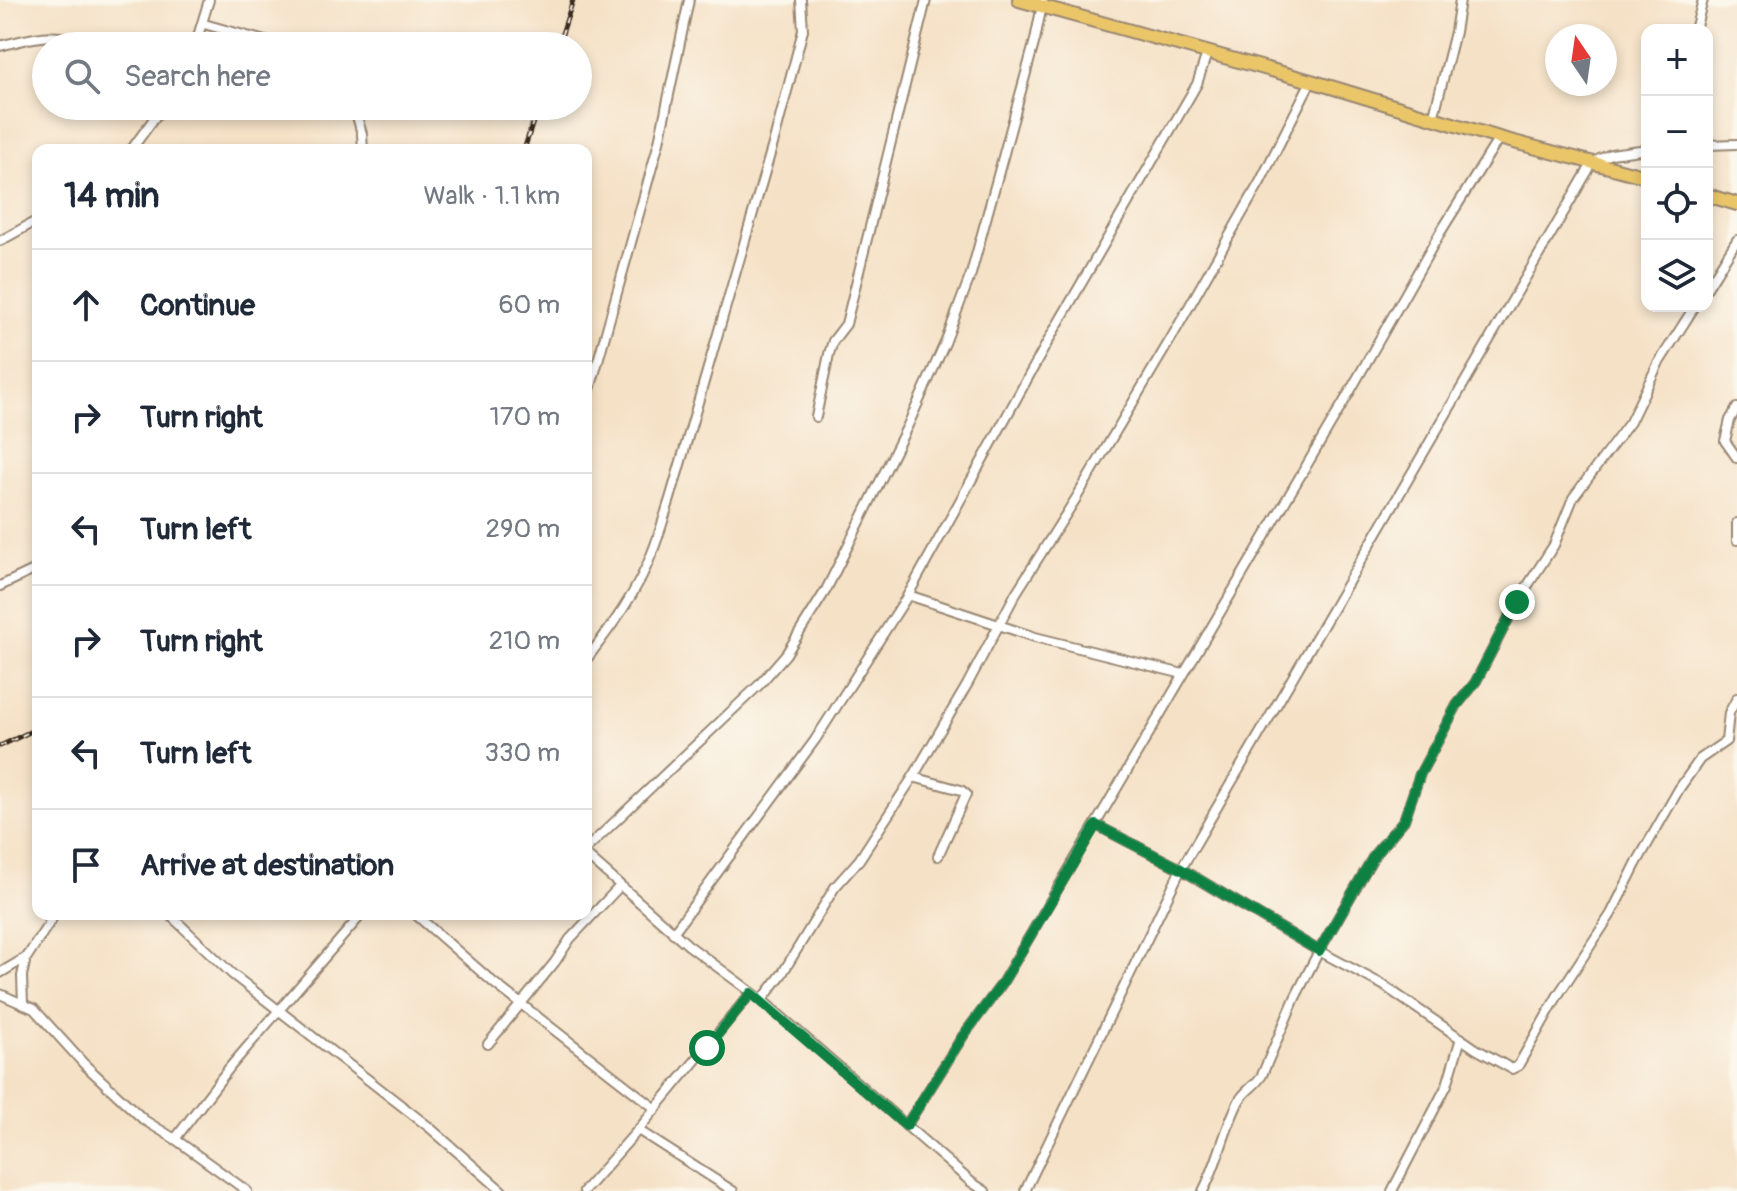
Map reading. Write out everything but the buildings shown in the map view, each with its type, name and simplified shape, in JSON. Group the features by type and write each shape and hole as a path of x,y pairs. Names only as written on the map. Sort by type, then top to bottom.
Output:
{"main road":[{"path":"1019,0 1311,81 1499,138 1641,175"},
{"path":"1713,197 1737,204"}],"street":[{"path":"201,32 209,0"},
{"path":"592,382 659,142 689,0"},
{"path":"592,652 616,620 652,555 670,499 779,122 803,30 801,0"},
{"path":"816,417 833,341 846,324 926,0"},
{"path":"1433,119 1460,0"},
{"path":"1697,24 1703,0"},
{"path":"592,846 759,685 786,654 826,590 908,425 945,343 971,274 999,177 1042,4"},
{"path":"204,24 233,32"},
{"path":"0,46 32,37"},
{"path":"673,933 789,777 908,595 1052,334 1197,84 1207,53"},
{"path":"762,1000 782,974 835,887 859,860 913,777 998,625 1181,323 1260,182 1311,81"},
{"path":"135,144 153,120"},
{"path":"358,120 363,144"},
{"path":"906,1126 963,1036 1001,985 1440,233 1499,138"},
{"path":"1713,145 1737,144"},
{"path":"1025,1191 1181,869 1593,162 1611,154 1641,150"},
{"path":"0,241 32,223"},
{"path":"1713,278 1737,240"},
{"path":"1203,1191 1238,1102 1257,1085 1319,951 1375,854 1404,820 1417,783 1439,739 1457,705 1475,683 1517,602 1554,545 1573,498 1630,422 1658,364 1691,312"},
{"path":"1737,408 1725,441 1737,458"},
{"path":"1737,523 1737,540"},
{"path":"0,586 32,571"},
{"path":"908,595 998,625 1183,674"},
{"path":"1096,825 1181,869 1383,985 1509,1069 1518,1066 1558,995 1611,914 1679,789 1700,759 1726,741 1729,713 1737,698"},
{"path":"913,777 966,794 938,856"},
{"path":"592,858 619,887 673,933 762,1000 985,1191"},
{"path":"592,916 619,887"},
{"path":"23,1004 23,970 27,957 51,920"},
{"path":"175,920 232,974 429,1127 502,1191"},
{"path":"175,1139 230,1067 357,920"},
{"path":"422,920 494,983 656,1109"},
{"path":"488,1044 588,920"},
{"path":"0,973 27,957"},
{"path":"584,1191 751,993"},
{"path":"0,994 34,1009 84,1064 144,1120 247,1191"},
{"path":"1392,1191 1447,1085 1461,1038"},
{"path":"638,1130 733,1191"}],"railway":[{"path":"563,32 573,0"},
{"path":"526,144 534,120"},
{"path":"0,746 32,731"}],"route":[{"path":"707,1048 751,993 906,1126 963,1036 1001,985 1096,825 1181,869 1319,951 1375,854 1404,820 1420,774 1457,705 1475,683 1517,602"}]}
